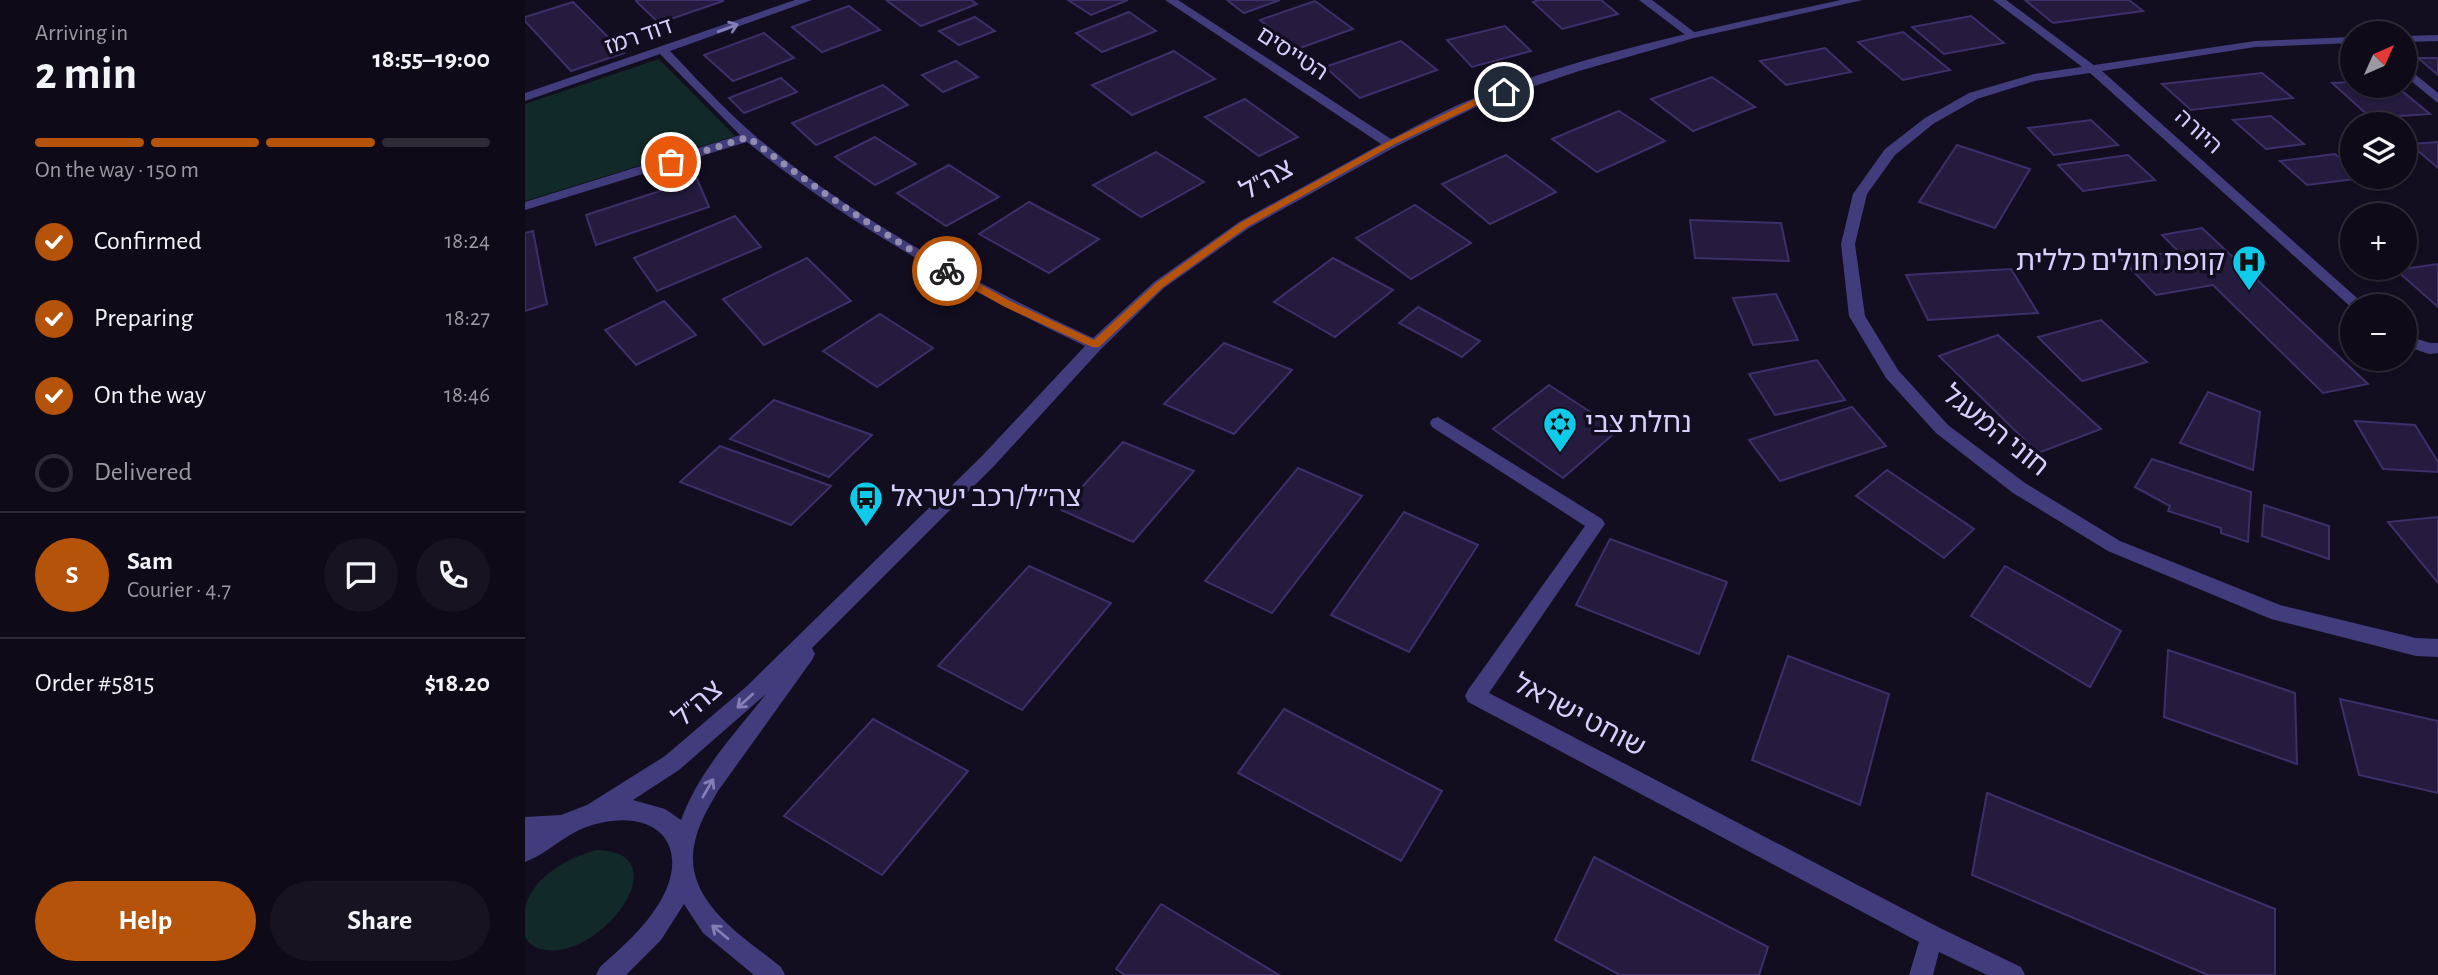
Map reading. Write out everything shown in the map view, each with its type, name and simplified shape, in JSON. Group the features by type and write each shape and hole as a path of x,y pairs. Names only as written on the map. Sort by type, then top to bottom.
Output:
{"street":[{"name":"דוד רמז","path":"525,97 806,0"},
{"name":"הטייסים","path":"1171,0 1390,144"},
{"path":"1645,0 1692,35"},
{"name":"צה\"ל","path":"525,851 672,763 754,692 830,620 988,461 1095,345 1159,285 1244,225 1390,144 1480,100 1575,68 1692,35 1857,0"},
{"name":"היורה","path":"1999,0 2093,69 2346,294"},
{"path":"2417,39 2438,38"},
{"name":"חוני המעגל","path":"2340,40 2255,44 2034,78 1973,96 1929,121 1890,152 1860,194 1848,244 1857,316 1892,374 1942,429 2019,488 2114,546 2278,613 2416,647 2438,648"},
{"path":"664,51 748,137 810,185 898,243 1006,304 1095,345"},
{"path":"2417,81 2438,99"},
{"path":"525,206 748,137"},
{"path":"2417,344 2429,349 2438,348"},
{"name":"שוחט ישראל","path":"1438,423 1596,524 1475,696 1932,936 2013,975"},
{"name":"צה\"ל","path":"608,975 637,952 663,920 678,888 681,859 696,809 710,784 830,620"},
{"path":"525,828 544,828 606,810 637,809 662,818 678,835 681,859 695,904 711,925 773,975"},
{"path":"1921,975 1932,936"}],"green space":[{"path":"659,59 735,136 525,201 525,104"},
{"path":"597,850 621,855 632,868 633,885 624,904 609,922 590,938 568,948 546,950 534,946 525,936 525,908 536,886 564,863"}],"building":[{"path":"886,0 971,0 977,4 921,26"},
{"path":"1068,0 1128,0 1091,15"},
{"path":"1227,0 1280,0 1244,13"},
{"path":"1601,0 1618,14 1562,29 1533,2"},
{"path":"2025,0 2129,0 2143,11 2053,23"},
{"path":"636,1 723,1 659,23"},
{"path":"1315,1 1353,29 1297,49 1260,20"},
{"path":"573,2 624,53 571,71 525,21 525,17"},
{"path":"849,6 880,30 822,52 792,27"},
{"path":"1129,12 1156,31 1102,52 1076,33"},
{"path":"1971,16 2004,43 1944,54 1912,27"},
{"path":"975,17 995,31 959,45 939,31"},
{"path":"1505,26 1531,51 1472,67 1447,40"},
{"path":"1903,32 1950,70 1903,80 1858,42"},
{"path":"764,33 794,58 733,81 704,55"},
{"path":"1401,41 1437,70 1360,98 1325,67"},
{"path":"1825,48 1851,72 1786,85 1760,61"},
{"path":"1174,51 1215,79 1132,115 1092,85"},
{"path":"2418,58 2438,58 2438,75"},
{"path":"956,61 978,77 943,92 922,75"},
{"path":"2262,73 2293,98 2191,110 2162,84"},
{"path":"1712,77 1755,107 1693,131 1651,99"},
{"path":"781,78 797,92 744,113 729,98"},
{"path":"883,85 908,105 816,145 792,123"},
{"path":"2349,98 2411,98 2430,114 2417,115 2417,112 2364,112"},
{"path":"1245,99 1298,137 1259,156 1205,117"},
{"path":"1619,111 1665,141 1597,172 1552,139"},
{"path":"2271,116 2304,144 2266,149 2233,120"},
{"path":"2091,120 2118,145 2054,155 2028,128"},
{"path":"875,137 916,164 875,185 835,157"},
{"path":"2438,142 2438,168 2417,150 2417,144"},
{"path":"1957,145 2030,169 1995,228 1919,202"},
{"path":"1156,152 1204,182 1141,217 1093,185"},
{"path":"2335,154 2340,158 2340,181 2307,185 2280,161"},
{"path":"1506,155 1556,192 1490,224 1442,184"},
{"path":"2128,155 2155,180 2083,191 2058,165"},
{"path":"949,165 999,197 946,226 897,193"},
{"path":"697,179 709,207 596,245 586,215"},
{"path":"1029,202 1099,239 1049,273 979,234"},
{"path":"1415,205 1471,243 1411,279 1356,238"},
{"path":"735,216 761,247 657,291 634,258"},
{"path":"1690,220 1781,223 1789,261 1695,258"},
{"path":"2202,228 2340,358 2340,371 2354,371 2368,384 2323,393 2213,285 2156,295 2122,260 2178,251 2162,235"},
{"path":"533,231 547,304 525,311 525,233"},
{"path":"807,258 851,301 764,345 723,299"},
{"path":"1333,258 1393,290 1335,337 1274,302"},
{"path":"2438,264 2438,307 2407,280 2417,280 2417,267"},
{"path":"2011,269 2038,313 1928,320 1906,275"},
{"path":"1776,294 1798,340 1753,345 1733,298"},
{"path":"664,301 696,335 636,365 605,330"},
{"path":"1418,307 1480,341 1462,357 1399,323"},
{"path":"880,314 933,348 877,387 823,351"},
{"path":"2101,320 2147,362 2082,381 2038,337"},
{"path":"1998,335 2101,429 2038,453 1939,356"},
{"path":"1224,343 1292,370 1234,434 1164,404"},
{"path":"1817,360 1845,400 1775,415 1749,374"},
{"name":"נחלת צבי","path":"1549,385 1618,430 1563,478 1493,429"},
{"path":"2208,392 2260,412 2253,470 2180,443"},
{"path":"774,400 872,435 829,477 730,439"},
{"path":"1852,407 1886,446 1780,481 1749,440"},
{"path":"2355,421 2415,425 2438,462 2438,472 2383,469"},
{"path":"1123,442 1194,471 1133,542 1061,510"},
{"path":"720,446 831,486 791,525 680,482"},
{"path":"2152,459 2251,492 2248,542 2221,533 2221,528 2168,511 2170,506 2135,487"},
{"path":"1298,468 1362,496 1272,613 1205,581"},
{"path":"1887,470 1974,529 1944,558 1856,496"},
{"path":"2264,505 2329,526 2329,559 2262,536"},
{"path":"1404,512 1478,545 1409,652 1331,615"},
{"path":"2438,517 2438,583 2388,522"},
{"path":"1610,539 1727,582 1699,654 1576,605"},
{"path":"1029,566 1111,603 1022,710 938,666"},
{"path":"2005,566 2121,631 2090,687 1971,616"},
{"path":"2168,650 2295,693 2297,764 2164,717"},
{"path":"1788,656 1889,694 1860,805 1752,760"},
{"path":"2340,699 2438,721 2438,793 2359,775"},
{"path":"1284,709 1442,791 1401,861 1238,773"},
{"path":"873,719 968,771 882,875 784,816"},
{"path":"1987,793 2275,909 2275,975 2208,975 1972,875"},
{"path":"1594,857 1768,947 1759,975 1620,975 1555,940"},
{"path":"1161,904 1279,975 1125,975 1116,969"}],"way so far":[{"path":"671,162 748,137 810,185 898,243 947,271"}],"place":[{"name":"קופת חולים כללית","path":"2249,292"},
{"name":"נחלת צבי","path":"1560,454"},
{"name":"צה״ל/רכב ישראל","path":"866,528"}],"route":[{"path":"947,271 1006,304 1095,345 1159,285 1244,225 1390,144 1480,100 1504,92"}]}
